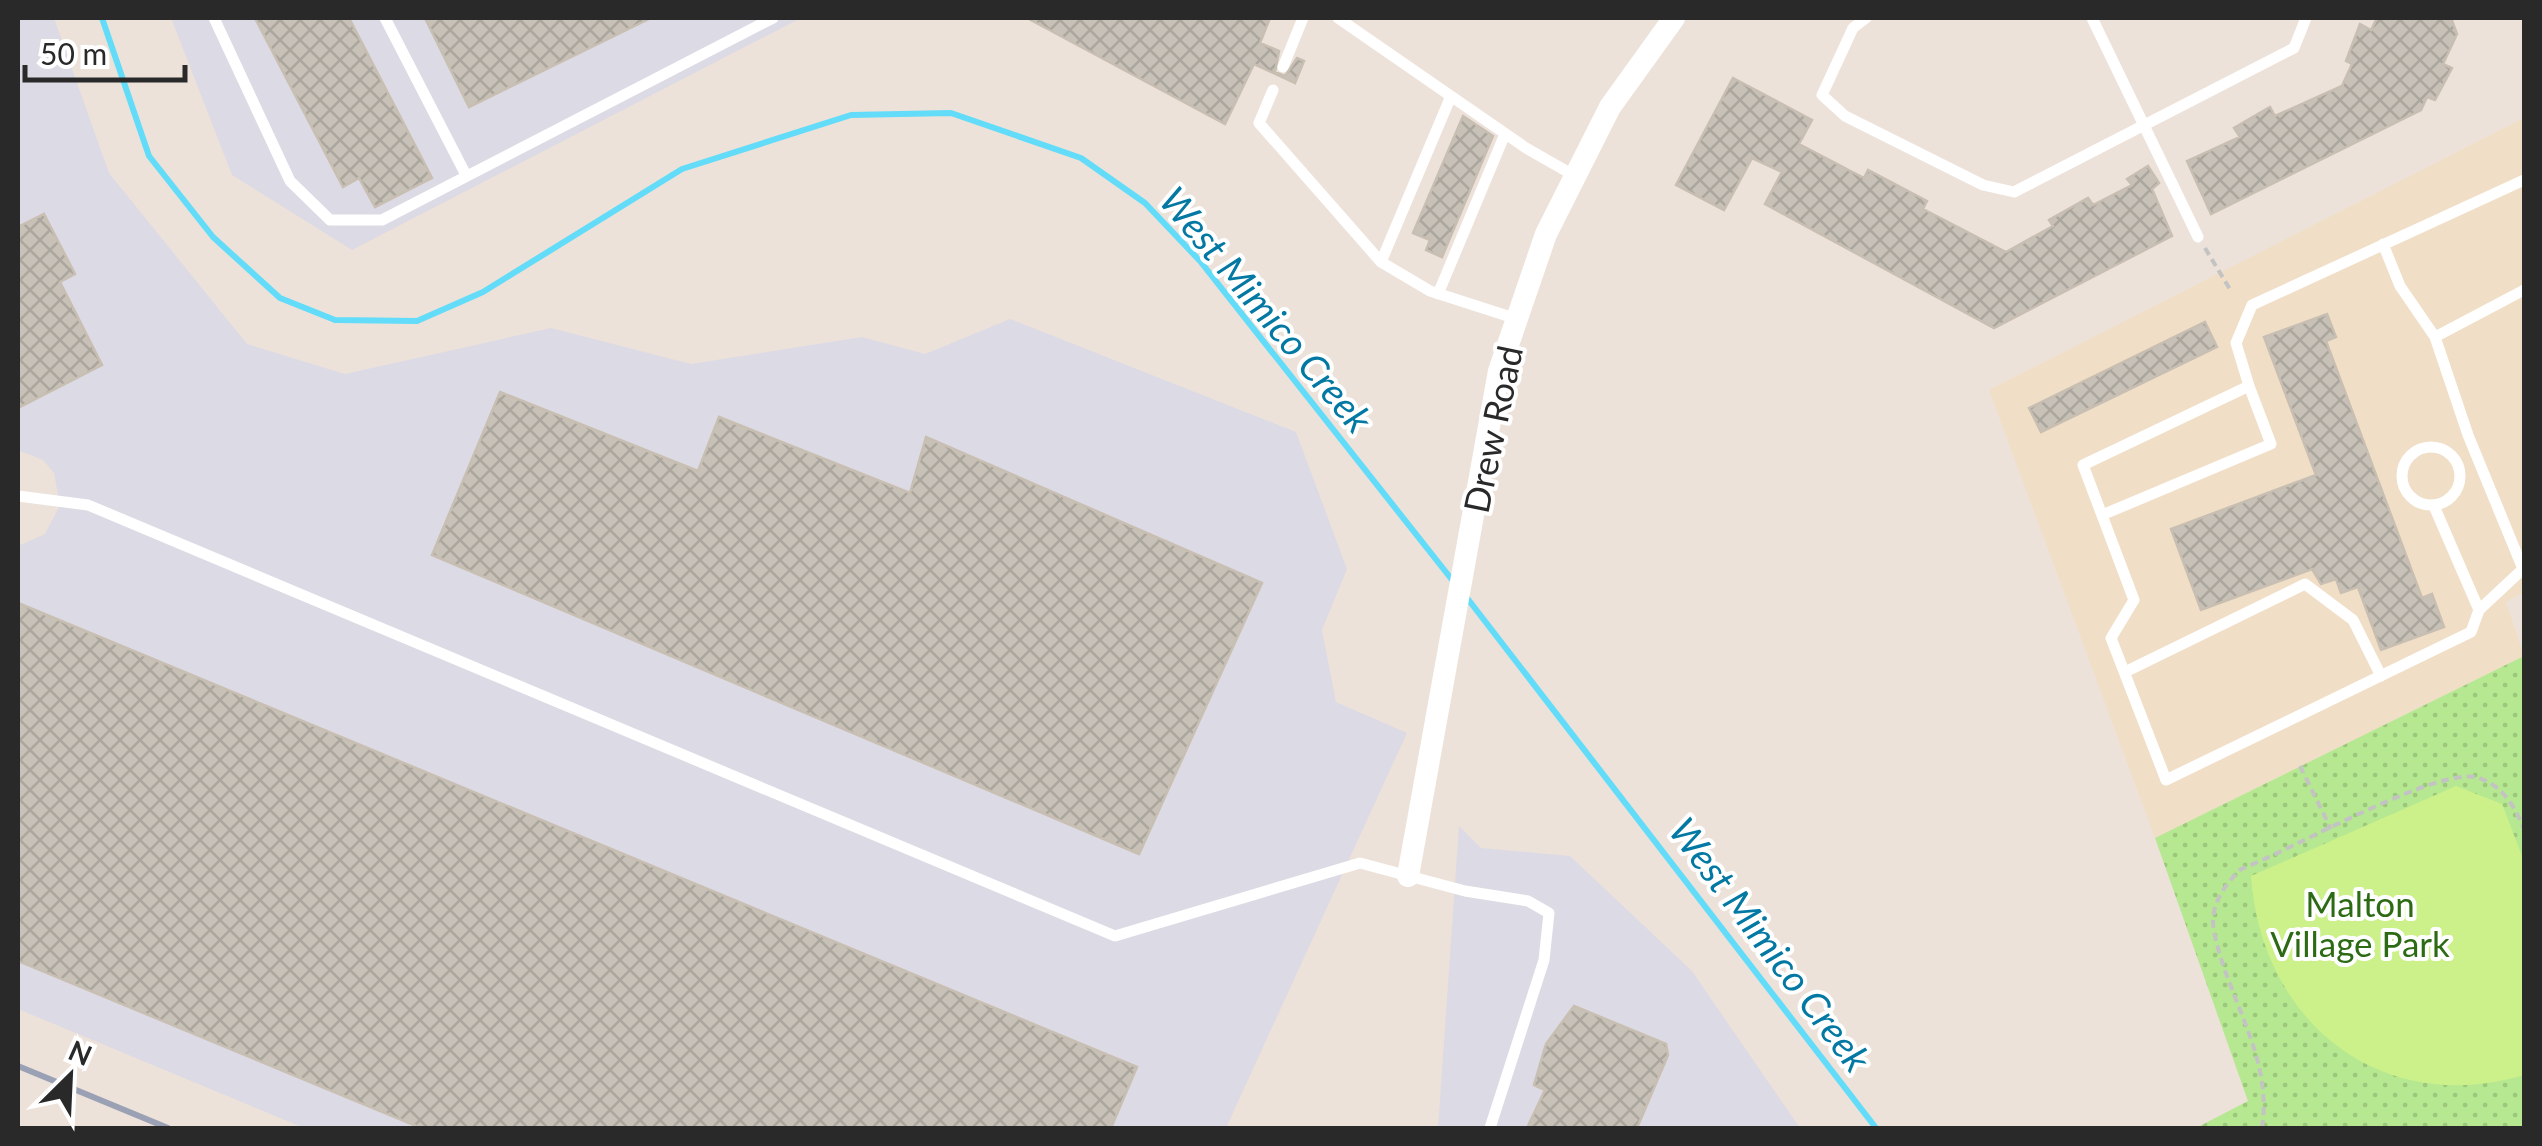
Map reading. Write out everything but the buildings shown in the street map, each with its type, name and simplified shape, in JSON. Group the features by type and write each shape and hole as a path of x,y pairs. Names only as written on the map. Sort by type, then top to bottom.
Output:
{"street":[{"name":"Drew Road","path":"1408,876 1499,371 1546,234 1610,107 1674,18"}],"lane":[{"path":"214,18 290,181 330,220 382,220 773,18"},
{"path":"386,18 466,175"},
{"path":"1282,67 1303,18"},
{"path":"1338,18 1505,134 1575,176"},
{"path":"1866,18 1853,28 1822,94 1845,116 1982,185 2014,192 2294,48 2306,18"},
{"path":"2092,18 2198,238"},
{"path":"1273,90 1259,124 1381,262 1438,294 1517,319"},
{"path":"1381,262 1450,96"},
{"path":"1438,294 1505,134"},
{"path":"2102,515 2271,444 2236,343 2252,305 2524,180"},
{"path":"2249,386 2083,465 2134,600 2112,638 2166,780 2471,632 2479,610 2524,569 2468,435 2435,337 2400,286 2383,244"},
{"path":"2435,337 2524,290"},
{"path":"2452,455 2468,435"},
{"path":"2434,506 2457,490 2460,472 2452,455 2425,447 2403,466 2408,495 2434,506 2479,610"},
{"path":"18,496 88,504 1115,936 1360,863 1528,902 1549,913 1544,960 1490,1128"},
{"path":"2125,672 2305,584 2353,620 2381,676"}],"path":[{"path":"2198,238 2231,291"},
{"path":"2300,766 2330,830"},
{"path":"2262,1128 2266,1099 2254,1044 2213,928 2217,898 2241,868 2437,780 2480,778 2514,803 2524,828"}],"shaded area":[{"path":"18,18 54,18 109,173 247,344 345,374 551,328 691,364 862,337 925,354 1010,319 1296,432 1347,569 1322,630 1336,702 1407,733 1226,1128 304,1128 18,1009 18,546 45,534 60,505 54,473 43,460 18,450"},
{"path":"171,18 801,18 352,250 232,175"},
{"path":"2524,118 2524,592 2506,602 2524,656 2155,838 1989,390"},
{"path":"1459,826 1481,848 1570,856 1692,971 1800,1128 1438,1128"}],"green space":[{"name":"Malton Village Park","path":"2524,656 2524,1128 2196,1128 2248,1101 2155,838"},
{"path":"2456,786 2502,804 2524,861 2524,1075 2471,1085 2422,1082 2377,1069 2337,1046 2304,1014 2278,974 2260,928 2251,876"}],"waterway":[{"name":"West Mimico Creek","path":"102,18 149,156 213,237 280,298 335,320 417,321 483,292 682,169 851,115 951,113 1081,158 1145,203 1200,261 1453,581"},
{"name":"West Mimico Creek","path":"1464,594 1876,1128"}],"railway":[{"path":"18,1066 168,1128"}]}
